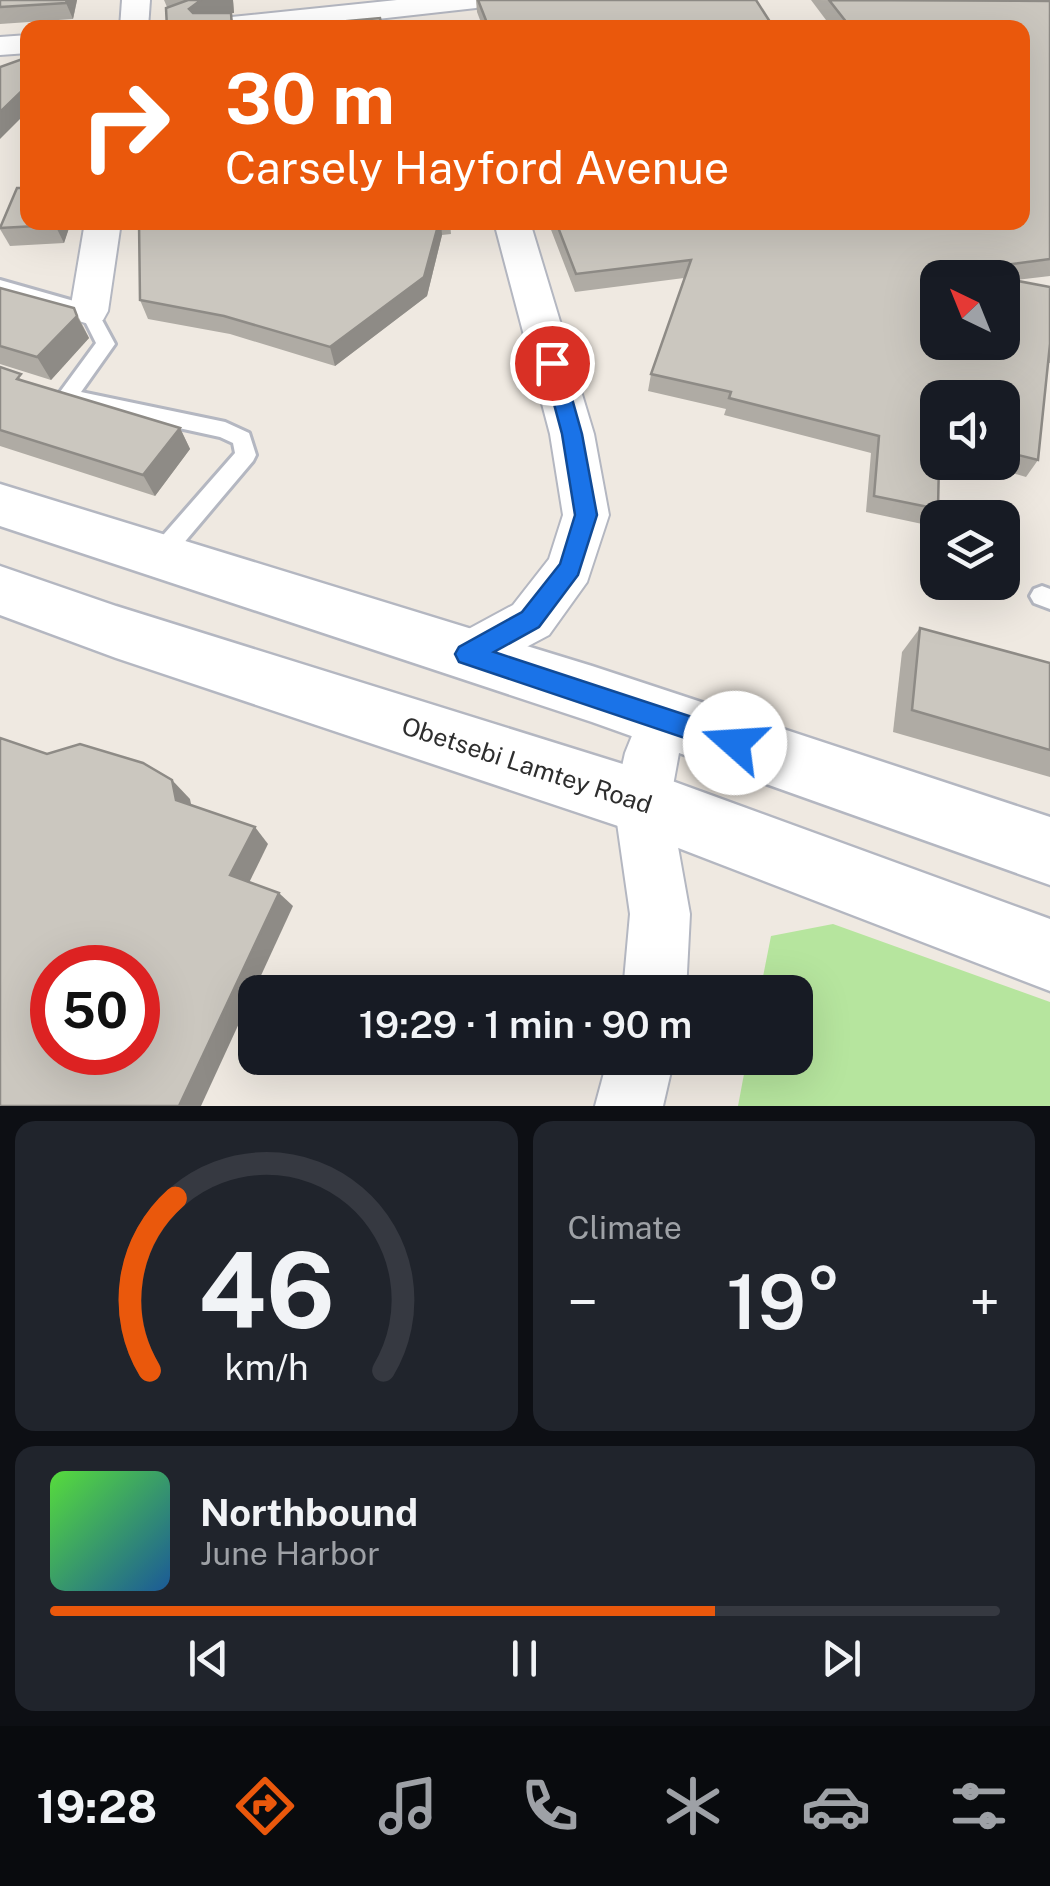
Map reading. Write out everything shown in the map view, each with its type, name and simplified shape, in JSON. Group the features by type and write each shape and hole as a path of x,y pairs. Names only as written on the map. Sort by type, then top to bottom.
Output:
{"main road":[{"path":"0,505 468,654 1050,851"},
{"name":"Obetsebi Lamtey Road","path":"0,590 116,632 642,802 1050,955"}],"street":[{"path":"319,20 439,11 476,0"},
{"path":"89,310 102,230"},
{"path":"468,654 531,620 570,568 586,515 572,434 514,230"},
{"path":"655,975 660,914 642,802 652,753 665,719"},
{"path":"630,1106 638,1075"}],"lane":[{"path":"0,286 89,310 106,344 59,394 225,430 242,438 246,455 158,557"}],"green space":[{"path":"833,924 1050,1002 1050,1106 738,1106 744,1075 813,1075 813,975 763,975 771,936"}],"building":[{"path":"0,0 67,0 0,7"},
{"path":"201,0 189,9 193,13 231,13 231,20 167,20 166,8"},
{"path":"478,0 756,0 769,20 486,20"},
{"path":"829,0 1050,1 1050,259 1020,263 920,260 920,360 1020,360 1020,281 1050,287 1050,344 1038,460 1020,456 1020,380 920,380 920,480 939,480 938,500 920,500 920,505 874,496 879,436 729,398 731,392 651,374 691,260 576,274 559,230 1030,230 1030,20 845,20"},
{"path":"20,60 20,93 0,112 0,67"},
{"path":"17,188 20,188 20,227 0,228"},
{"path":"139,230 437,230 424,277 330,347 224,316 140,300"},
{"path":"0,288 74,308 77,316 37,357 0,346"},
{"path":"0,367 21,374 17,379 180,428 143,475 0,430"},
{"path":"920,628 1050,663 1050,750 912,710"},
{"path":"0,738 47,754 80,744 143,763 172,780 176,800 255,827 230,875 279,893 179,1106 0,1106"}],"route":[{"path":"552,363 572,434 586,515 570,568 531,620 468,654 735,743"}]}
